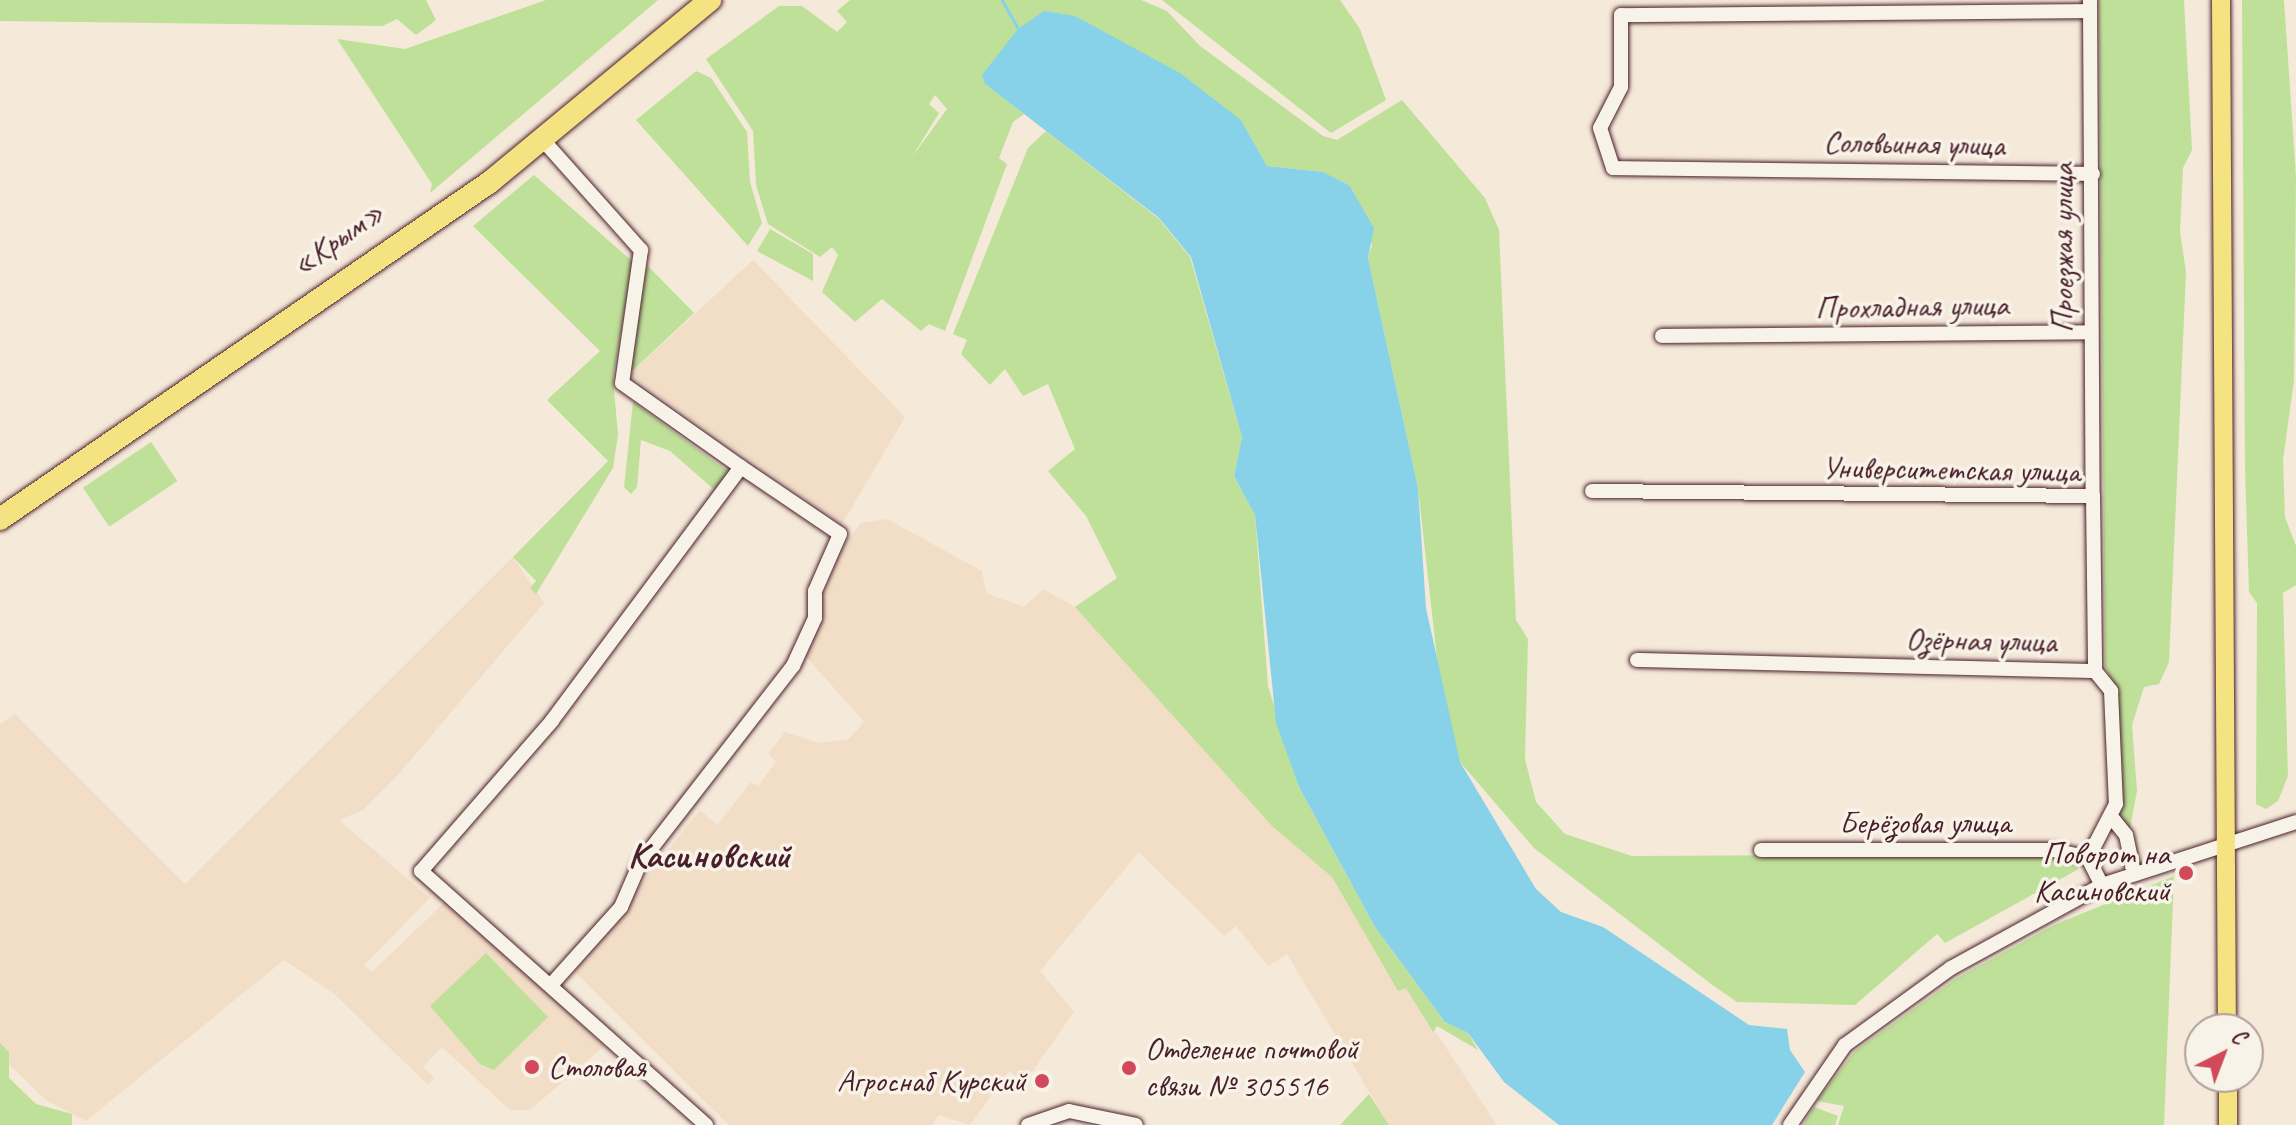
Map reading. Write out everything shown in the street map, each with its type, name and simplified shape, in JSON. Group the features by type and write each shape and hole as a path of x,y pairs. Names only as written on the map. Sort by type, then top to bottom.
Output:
{"highway":[{"name":"«Крым»","path":"0,509 438,208 698,0"},
{"path":"0,519 293,323 542,139 710,0"}],"main road":[{"path":"2221,0 2227,1013"},
{"path":"2228,1093 2228,1125"}],"street":[{"name":"Соловьиная улица","path":"2090,6 1621,15 1621,87 1600,128 1613,168 2093,174"},
{"name":"Проезжая улица","path":"2090,6 2093,496"},
{"path":"542,139 641,250 622,383 840,534 815,591 815,618 793,666 640,863 621,907 551,985"},
{"name":"Прохладная улица","path":"1662,336 2090,332"},
{"path":"706,1125 421,871 552,721 741,467"},
{"name":"Университетская улица","path":"1592,491 1733,495 2093,496 2095,671"},
{"name":"Озёрная улица","path":"1637,660 2095,671 2111,691 2113,819"},
{"path":"2102,885 2088,858 2113,819 2126,835 2134,873"},
{"path":"1790,1125 1845,1045 1898,1002 2102,885 2227,847 2275,824 2296,822"},
{"name":"Берёзовая улица","path":"1761,850 2054,850 2088,858"},
{"path":"1028,1125 1069,1111 1136,1125"}],"shaded area":[{"path":"753,260 905,417 842,524 629,375"},
{"path":"887,519 982,571 986,592 996,597 1024,607 1043,589 1075,607 1273,827 1332,877 1398,990 1406,987 1497,1125 1389,1125 1287,954 1268,966 1236,926 1224,936 1139,852 1040,971 1074,1012 1025,1082 1009,1071 970,1125 939,1115 932,1125 729,1125 695,1092 573,970 700,810 717,825 751,782 758,786 776,762 768,754 785,732 819,743 849,739 864,722 803,653 840,550 861,523"},
{"path":"513,557 544,603 397,776 363,810 339,820 430,898 364,965 372,972 448,899 604,1046 530,1110 510,1110 442,1047 423,1067 434,1078 428,1085 333,993 284,960 86,1121 46,1100 0,1056 0,724 15,714 185,884"}],"green space":[{"path":"0,0 426,0 436,20 416,35 397,19 382,26 0,21"},
{"path":"546,0 658,0 430,193 432,184 337,39 405,49"},
{"path":"850,0 1141,0 1167,11 1200,46 1323,136 1337,140 1402,100 1485,198 1499,230 1516,620 1528,639 1525,759 1536,802 1565,834 1632,856 2082,854 2077,870 1945,943 1937,934 1855,1005 1737,1002 1711,984 1534,848 1460,762 1443,712 1418,488 1368,258 1372,245 1349,185 1322,172 1267,166 1241,120 1075,16 1018,29 985,84 1024,114 1013,122 999,158 1007,164 945,331 929,324 921,331 882,299 855,322 822,292 838,255 832,247 820,257 768,224 756,185 753,131 706,59 779,6 802,6 837,32 847,22 837,11","holes":["935,95 947,109 912,157 939,113 929,104"]},
{"path":"1162,0 1340,0 1360,29 1386,100 1331,133"},
{"path":"2099,0 2184,0 2192,150 2183,168 2180,232 2186,272 2169,662 2159,684 2144,687 2132,725 2137,791 2130,828 2116,816 2116,687 2105,667"},
{"path":"2242,0 2284,0 2296,177 2294,380 2283,460 2285,517 2296,546 2296,585 2283,593 2288,776 2278,801 2266,809 2256,804 2257,603 2249,592 2245,468"},
{"path":"696,71 711,78 747,132 750,182 762,223 748,246 636,120"},
{"path":"1046,131 1159,219 1190,257 1242,437 1234,476 1255,515 1268,686 1299,787 1375,927 1445,1022 1468,1033 1478,1050 1437,1026 1433,1032 1406,988 1398,991 1332,877 1273,827 1075,607 1117,578 1086,516 1048,471 1075,449 1048,384 1023,396 1005,369 990,385 961,354 967,340 953,334 1028,148"},
{"path":"534,175 633,262 613,378 618,435 613,468 536,594 530,588 536,581 513,557 608,461 547,400 600,351 473,226"},
{"path":"770,229 813,254 813,281 757,251"},
{"path":"647,265 694,313 629,374 628,372"},
{"path":"633,402 730,473 718,493 670,451 641,440 637,487 631,494 624,487"},
{"path":"151,442 177,481 109,527 83,488"},
{"path":"2174,876 2164,1125 1838,1125 1844,1106 1817,1101 1855,1051 1957,978 2054,925"},
{"path":"486,953 548,1017 494,1070 480,1064 430,1006"},
{"path":"0,1043 9,1052 9,1078 36,1104 72,1114 72,1125 0,1125"},
{"path":"1369,1094 1389,1125 1340,1125"},
{"path":"1814,1107 1838,1116 1835,1125 1803,1125"}],"water":[{"path":"1044,11 1075,16 1180,73 1241,120 1267,166 1323,172 1349,185 1374,228 1368,258 1418,488 1426,608 1460,762 1536,889 1561,912 1603,927 1749,1025 1787,1029 1790,1050 1805,1072 1772,1125 1559,1125 1504,1082 1468,1033 1445,1022 1375,927 1299,787 1276,723 1255,515 1234,476 1242,437 1191,257 1159,218 985,84 982,75 1018,29"}],"waterway":[{"path":"1002,0 1018,29"}],"place":[{"name":"Поворот на Касиновский","path":"2186,873"},
{"name":"Столовая","path":"532,1067"},
{"name":"Отделение почтовой связи № 305516","path":"1129,1068"},
{"name":"Агроснаб Курский","path":"1042,1081"}],"district":[{"name":"Касиновский","path":"709,856"}]}
